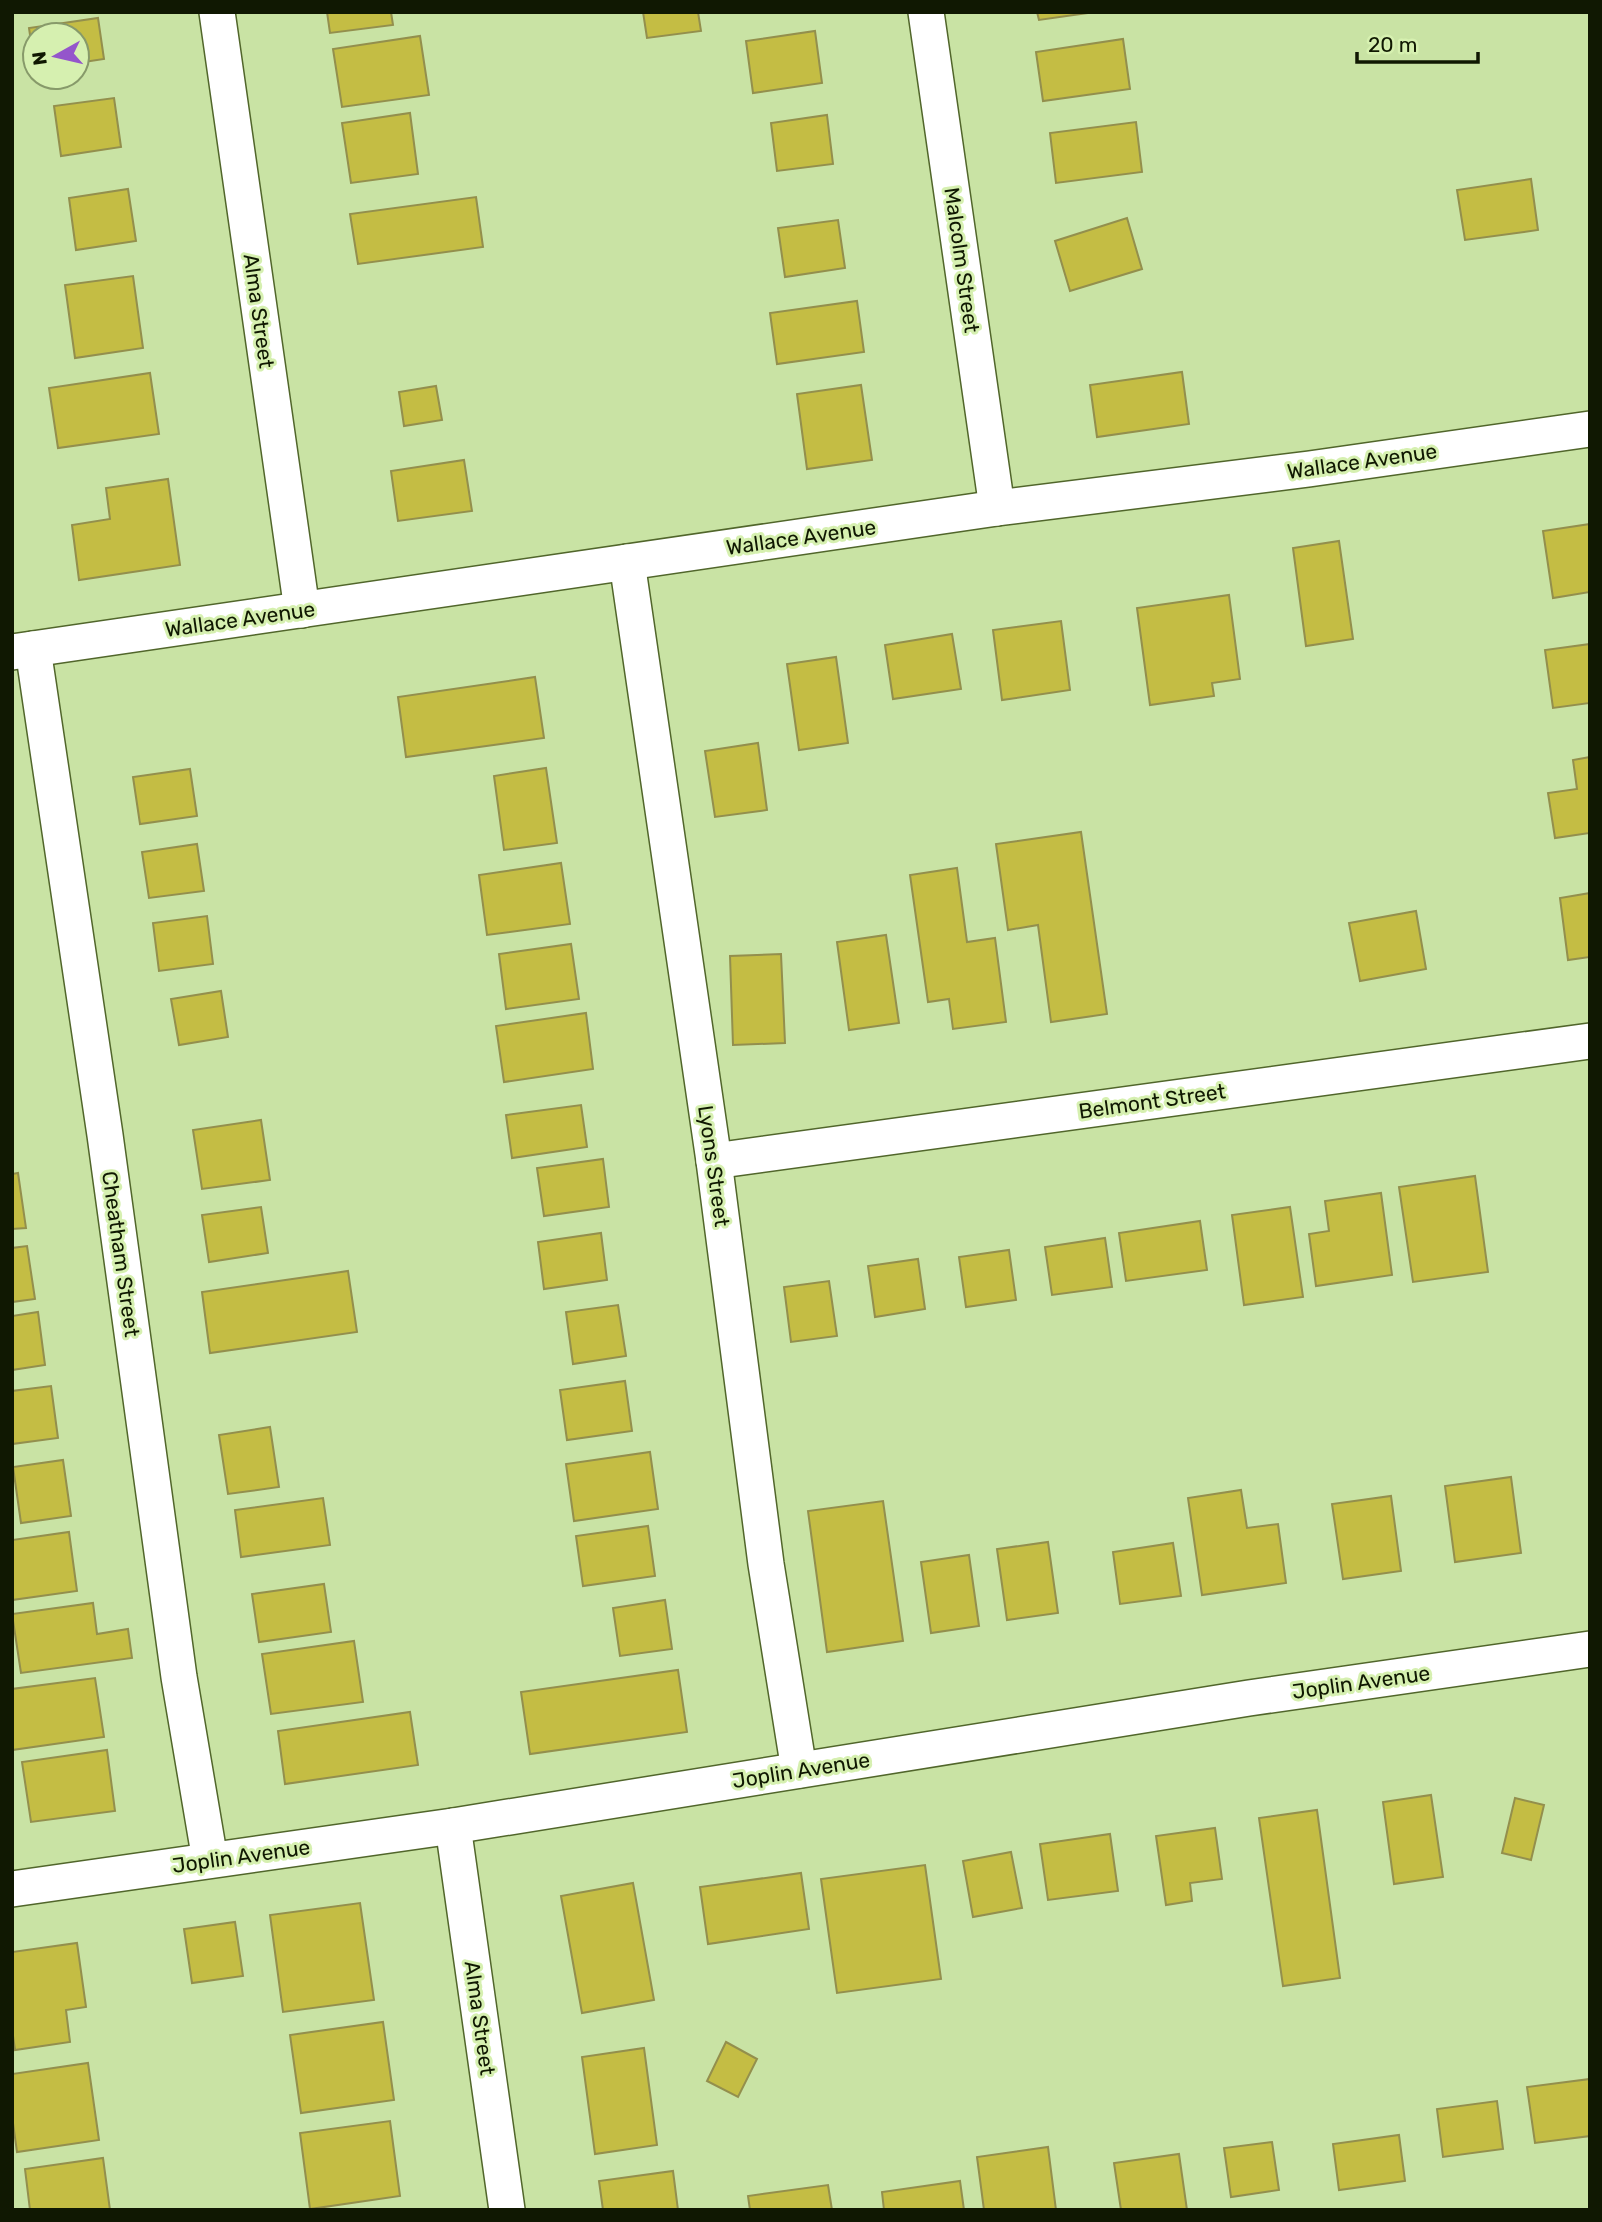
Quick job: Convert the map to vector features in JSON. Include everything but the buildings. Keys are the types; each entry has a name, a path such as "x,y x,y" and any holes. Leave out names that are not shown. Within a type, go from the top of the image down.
{"street":[{"name":"Alma Street","path":"216,12 302,610"},
{"name":"Malcolm Street","path":"926,12 997,508"},
{"name":"Wallace Avenue","path":"23,650 997,508 1309,469 1590,429"},
{"name":"Lyons Street","path":"627,562 714,1161 766,1564 799,1770"},
{"name":"Cheatham Street","path":"23,650 105,1135 179,1677 210,1860"},
{"name":"Belmont Street","path":"714,1161 1590,1041"},
{"name":"Joplin Avenue","path":"12,1889 453,1826 1262,1696 1590,1649"},
{"name":"Alma Street","path":"453,1826 507,2210"}]}
